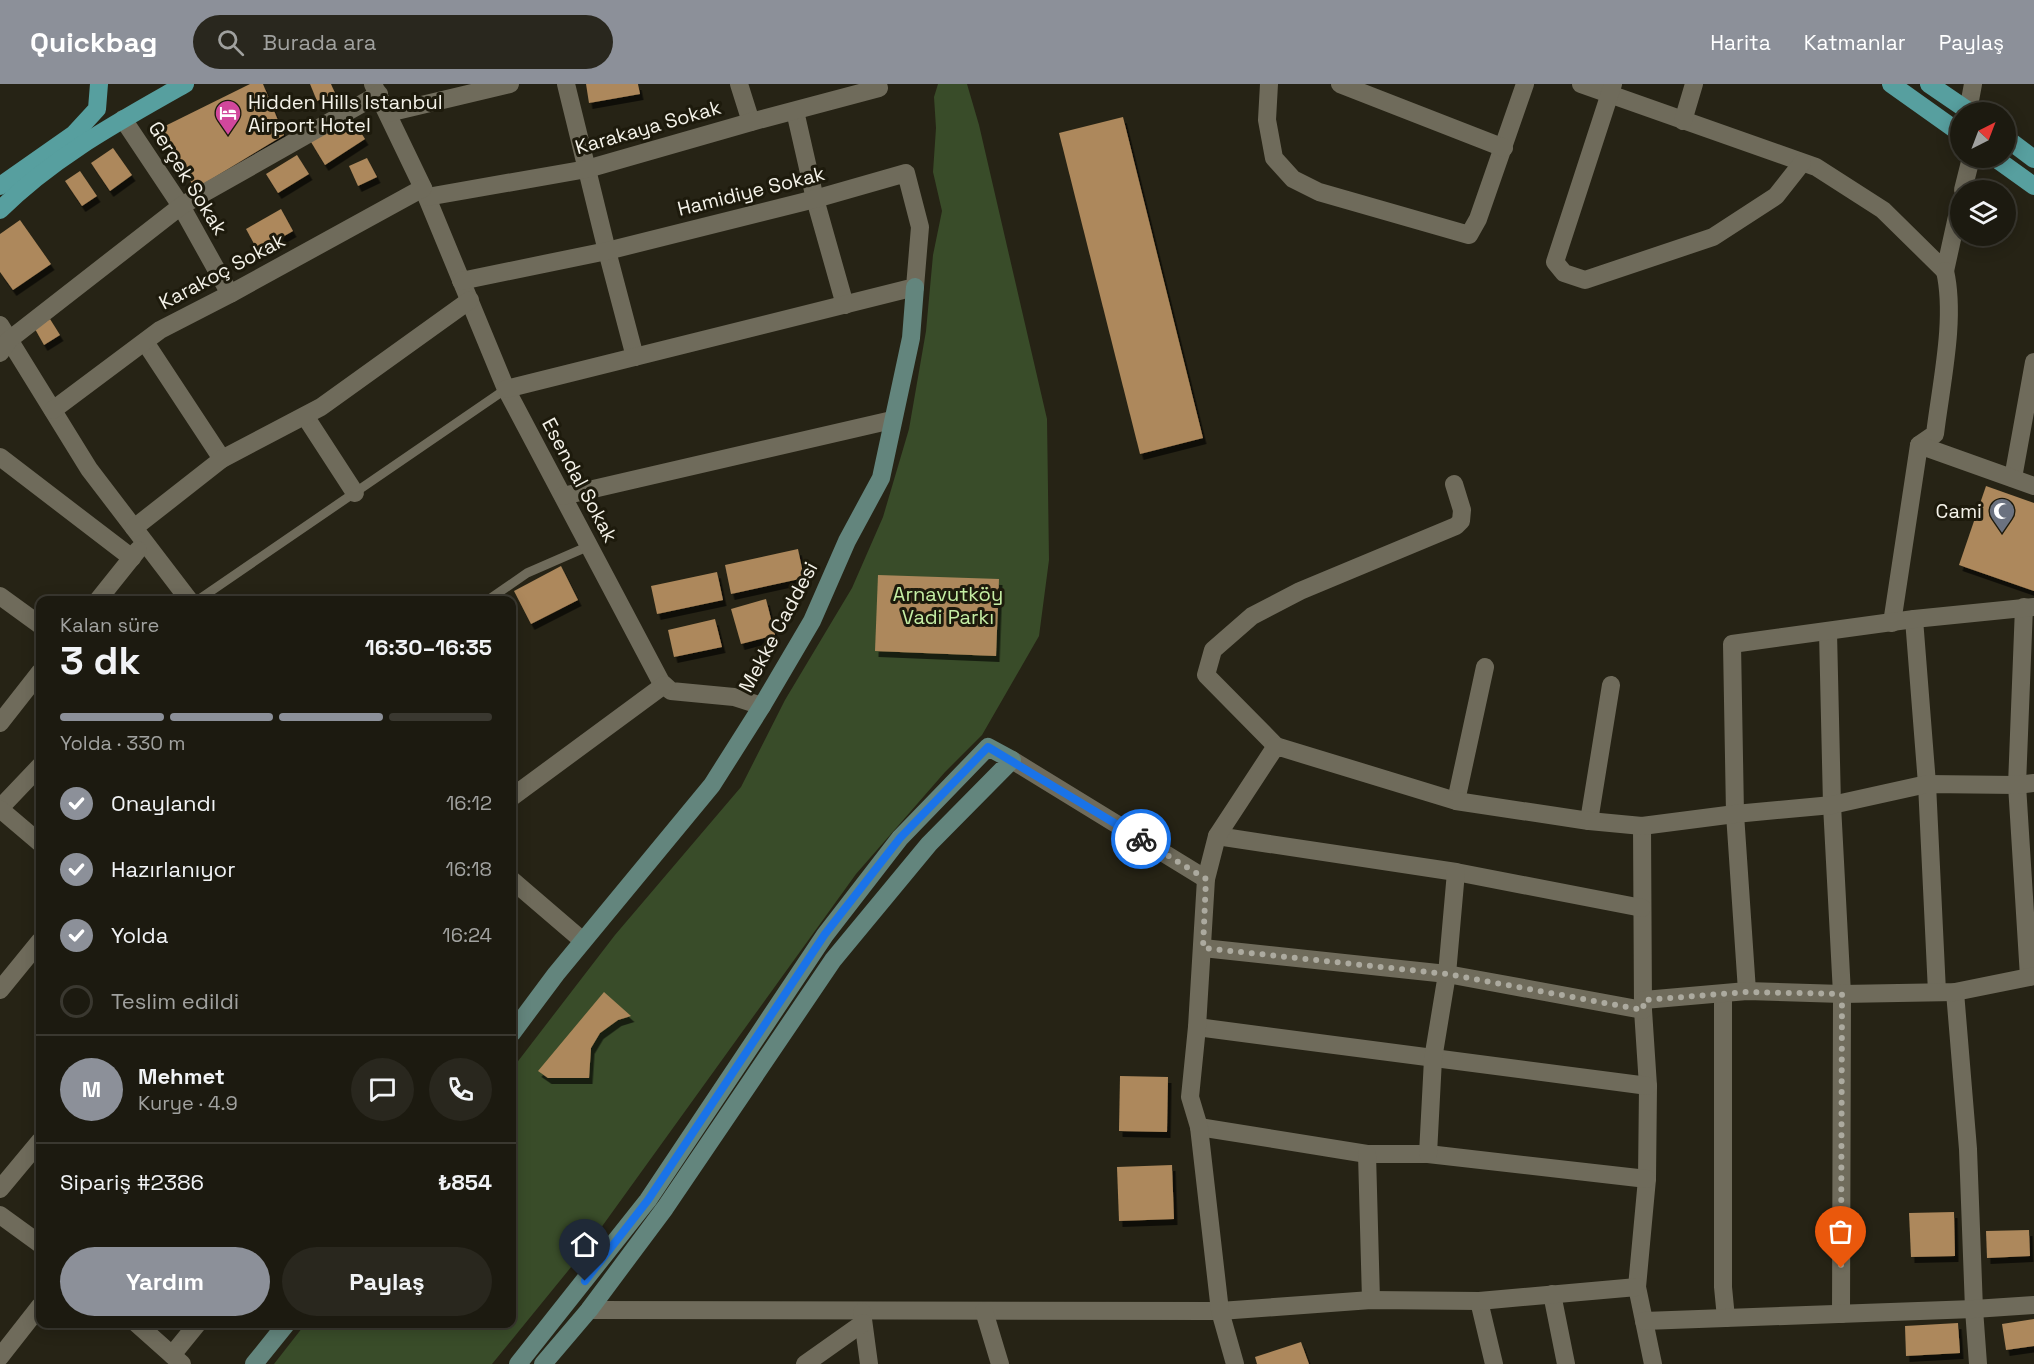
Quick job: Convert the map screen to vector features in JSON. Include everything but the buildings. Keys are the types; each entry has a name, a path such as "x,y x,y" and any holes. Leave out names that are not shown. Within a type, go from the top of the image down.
{"main road":[{"path":"0,186 74,134 97,109 99,84"},
{"path":"0,210 18,192 62,157 185,84"},
{"path":"1891,84 1950,126"},
{"path":"1929,84 1955,102"},
{"path":"2016,146 2034,159"},
{"path":"2009,168 2034,186"},
{"name":"Mekke Caddesi","path":"516,1029 583,941 712,785 812,621 847,542 880,478 911,338 915,287"},
{"path":"518,1364 648,1200 825,934 900,838 988,747 1012,760 929,844 833,960 665,1208 589,1310 543,1364"},
{"path":"573,1297 589,1310"},
{"path":"254,1364 283,1328"}],"street":[{"path":"388,113 510,84"},
{"path":"566,84 635,357"},
{"path":"739,84 751,122"},
{"path":"1269,84 1267,120 1274,158 1293,179 1319,192 1469,235 1478,219 1525,84"},
{"path":"1340,84 1504,147"},
{"path":"1581,84 1612,89 1683,121 1816,167 1883,210 1945,271"},
{"path":"1683,121 1694,84"},
{"path":"1970,102 1973,84"},
{"name":"Karakaya Sokak","path":"425,192 587,169 879,88"},
{"path":"186,596 89,469 53,410 3,340 181,206 376,89"},
{"name":"Esendal Sokak","path":"376,89 425,192 506,389 663,685"},
{"path":"1612,89 1555,262 1564,273 1586,280 1713,237 1776,195 1802,163"},
{"path":"795,111 815,199 845,305"},
{"name":"Gerçek Sokak","path":"123,119 181,206 230,294"},
{"name":"Hamidiye Sokak","path":"462,281 607,251 815,199 906,173"},
{"name":"Mekke Caddesi","path":"906,173 920,227 915,287"},
{"name":"Karakoç Sokak","path":"53,410 160,330 425,192"},
{"path":"1892,623 1919,445 1935,434 1948,329 1949,288 1945,271 1951,246"},
{"path":"506,389 915,287"},
{"path":"101,596 132,558 140,535 222,459 321,407 470,300"},
{"path":"145,342 222,459"},
{"path":"2013,478 2034,362"},
{"path":"305,416 355,493"},
{"path":"563,496 892,420"},
{"path":"1919,445 2034,486"},
{"path":"0,457 132,558"},
{"path":"1454,484 1462,510 1461,521 1456,526 1300,591 1252,616 1213,650 1206,675 1276,746 1456,801 1642,826 1832,805 1927,784 2025,784"},
{"path":"0,596 36,622"},
{"path":"1203,948 1447,974 1643,1005 1747,992 1842,994 1946,992 2032,976 2025,784 2029,607 1914,619 1732,644 1735,814 1747,992"},
{"path":"1914,619 1946,992 1968,1149 1978,1364"},
{"path":"1828,632 1832,805 1842,994 1840,1314"},
{"path":"1456,801 1485,667"},
{"path":"0,723 36,677"},
{"path":"516,794 663,685 671,692 734,696 762,706"},
{"path":"1589,820 1611,685"},
{"path":"1234,1364 1220,1311 1199,1127 1190,1097 1203,948 1206,879 1218,836 1276,746"},
{"path":"1012,760 1206,879"},
{"path":"36,770 0,808 36,840"},
{"path":"1642,826 1643,1005 1648,1086 1647,1179 1637,1287 1653,1364"},
{"path":"1218,836 1456,872 1642,908"},
{"path":"1428,1154 1432,1059 1447,974 1456,872"},
{"path":"516,883 583,941"},
{"path":"0,990 36,946"},
{"path":"1723,994 1723,1275 1726,1317"},
{"path":"1197,1027 1648,1086"},
{"path":"1199,1127 1367,1154 1428,1154 1647,1179"},
{"path":"0,1189 36,1146"},
{"path":"1367,1154 1371,1300"},
{"path":"0,1215 36,1241"},
{"path":"589,1310 862,1317 984,1311 1220,1311 1371,1300 1479,1301 1637,1287"},
{"path":"1552,1294 1566,1364"},
{"path":"1479,1301 1494,1364"},
{"path":"1644,1321 1974,1310 2034,1305"},
{"path":"0,1357 36,1311"},
{"path":"984,1311 1000,1364"},
{"path":"805,1364 862,1317"},
{"path":"862,1317 869,1364"},
{"path":"142,1328 177,1359 195,1328"}],"lane":[{"path":"204,596 506,389"},
{"path":"494,596 527,573 589,546"}],"green space":[{"name":"Arnavutköy Vadi Parkı","path":"938,84 967,84 979,125 1047,419 1049,560 1039,636 982,735 945,772 856,874 585,1250 492,1364 274,1364 302,1328 516,1328 516,1064 615,935 741,787 785,700 852,588 883,517 909,429 926,331 933,255 942,211 933,172 936,128 934,97"}],"way so far":[{"path":"1141,839 1206,879 1203,948 1447,974 1643,1010 1644,1000 1747,992 1842,994 1841,1268"}],"place":[{"name":"Hidden Hills Istanbul Airport Hotel","path":"228,136"},
{"name":"Cami","path":"2002,534"}],"route":[{"path":"585,1281 648,1200 825,934 900,838 988,747 1141,839"}]}
